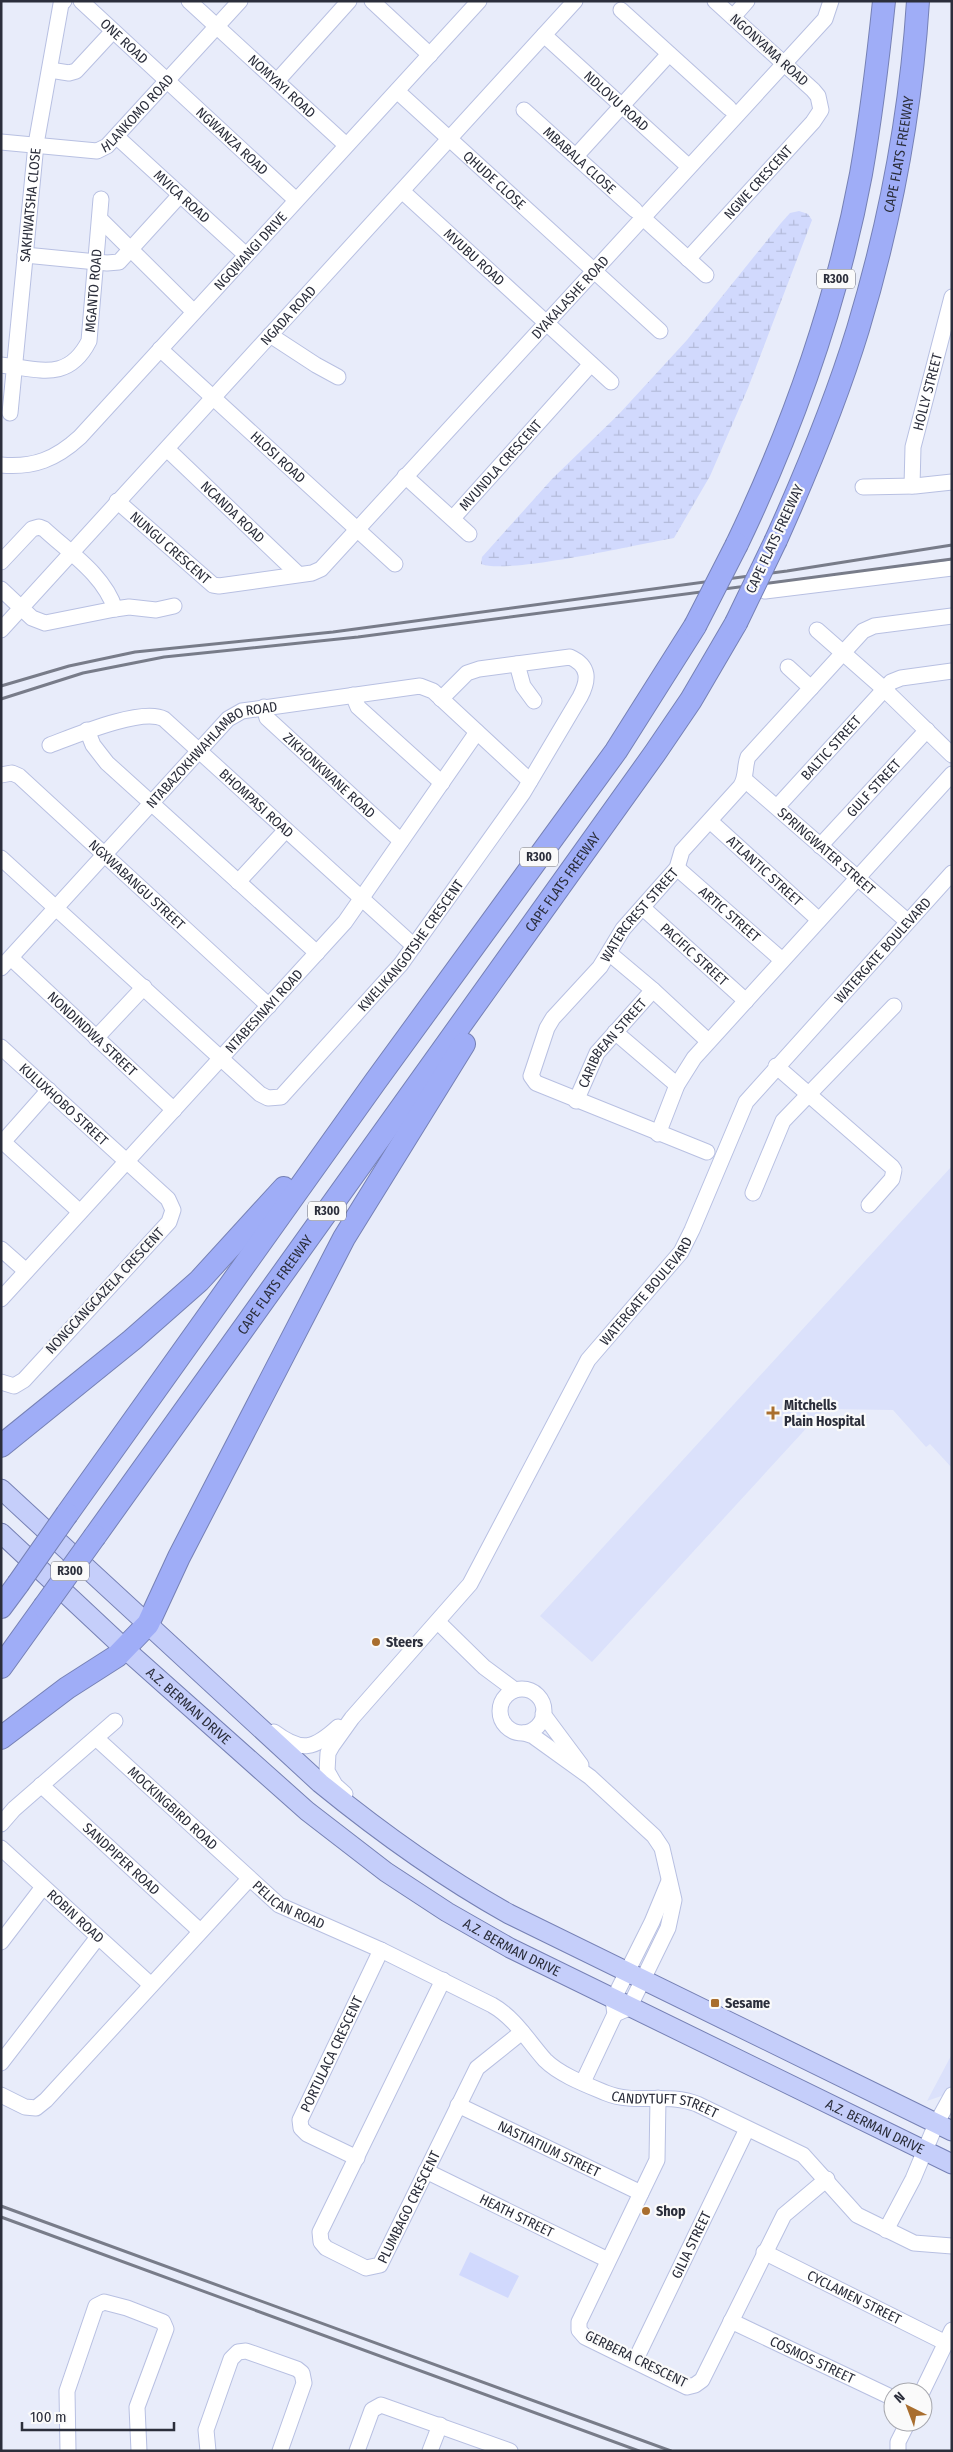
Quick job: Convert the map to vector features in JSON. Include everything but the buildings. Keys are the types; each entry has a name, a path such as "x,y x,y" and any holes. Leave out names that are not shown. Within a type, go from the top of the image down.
{"highway":[{"name":"R300","path":"1,1607 376,1082 616,751 695,626 766,484 794,414 824,322 861,176 873,101 884,1"},
{"name":"CAPE FLATS FREEWAY","path":"1,1667 686,707 736,623 776,540 825,423 858,328 895,178 915,62 918,1"},
{"path":"1,1738 45,1703 125,1649 148,1624 180,1557 344,1238 381,1176 534,937 559,887"},
{"path":"1,1451 132,1340 222,1258 285,1186 350,1104 376,1082"},
{"path":"1,1446 132,1340"}],"main road":[{"name":"A.Z. BERMAN DRIVE","path":"1,1489 320,1783 376,1828 466,1890 509,1914 944,2127"},
{"path":"1,1522 50,1568 81,1608"},
{"path":"1,1533 81,1608"},
{"name":"A.Z. BERMAN DRIVE","path":"81,1608 307,1810 386,1872 446,1912 619,2008 952,2164"}],"street":[{"name":"SAKHWATSHA CLOSE","path":"10,413 7,366 25,255 36,144 61,4 64,1"},
{"name":"ONE ROAD","path":"81,1 168,81"},
{"name":"NOMYAYI ROAD","path":"190,1 346,145"},
{"name":"HLANKOMO ROAD","path":"1,142 97,150 107,146 240,1"},
{"path":"277,81 349,1"},
{"path":"372,1 430,55"},
{"name":"NGQWANGI DRIVE","path":"1,464 38,464 66,450 479,1"},
{"name":"NGADA ROAD","path":"1,630 215,398 270,335 575,1"},
{"name":"NGONYAMA ROAD","path":"715,1 814,90 820,102"},
{"path":"733,18 747,1"},
{"name":"DYAKALASHE ROAD","path":"357,529 593,270 638,214 688,166 825,19 830,1"},
{"path":"621,10 729,108"},
{"path":"50,70 69,73 76,71 113,30"},
{"name":"NDLOVU ROAD","path":"544,35 688,166"},
{"path":"576,156 669,54"},
{"name":"NGWANZA ROAD","path":"168,81 296,200"},
{"name":"QHUDE CLOSE","path":"397,90 660,331"},
{"name":"NGWE CRESCENT","path":"688,259 813,122 821,110 820,102"},
{"name":"MBABALA CLOSE","path":"524,110 638,214"},
{"name":"MVICA ROAD","path":"117,137 246,255"},
{"name":"MVUBU ROAD","path":"402,191 545,322"},
{"path":"25,255 97,262 119,262 180,195"},
{"name":"MGANTO ROAD","path":"7,366 58,370 72,364 82,354 89,341 101,199"},
{"path":"638,214 706,275"},
{"path":"100,219 194,312"},
{"name":"HOLLY STREET","path":"912,486 913,446 952,297"},
{"path":"545,322 611,382"},
{"path":"270,335 338,377"},
{"name":"HLOSI ROAD","path":"160,349 395,564"},
{"name":"MVUNDLA CRESCENT","path":"405,476 453,518 591,364"},
{"name":"NCANDA ROAD","path":"167,449 298,574"},
{"path":"863,487 912,486 952,482"},
{"name":"NUNGU CRESCENT","path":"118,501 213,585 219,586 312,573 321,569 357,529"},
{"path":"453,518 469,534"},
{"path":"1,562 32,529 39,527 44,529 106,588 115,609"},
{"path":"765,591 952,568"},
{"path":"1,589 36,621 45,623 129,607 156,610 174,606"},
{"path":"745,780 745,765 748,757 842,653 868,628 952,616"},
{"path":"817,630 883,688 952,755"},
{"name":"KWELIKANGOTSHE CRESCENT","path":"221,1059 260,1094 268,1098 281,1097 390,978 414,946 530,781 586,687 588,675 580,662 570,657 517,664"},
{"path":"440,699 466,673 479,669 517,664 523,686 534,702"},
{"path":"788,668 811,688"},
{"path":"883,688 901,678 952,671"},
{"name":"NTABAZOKHWAHLAMBO ROAD","path":"6,963 236,713 264,707 416,686 429,689 477,732"},
{"name":"BALTIC STREET","path":"777,807 883,688"},
{"path":"353,695 358,707 442,783"},
{"name":"ZIKHONKWANE ROAD","path":"264,707 267,718 401,841"},
{"name":"BHOMPASI ROAD","path":"50,745 87,730 142,716 158,716 164,719 285,831 414,946"},
{"path":"87,730 98,753 317,953"},
{"name":"GULF STREET","path":"820,846 926,730"},
{"path":"477,732 530,781"},
{"name":"NTABESINAYI ROAD","path":"26,1271 317,953 362,900 477,732"},
{"name":"NGXWABANGU STREET","path":"1,775 12,773 19,776 269,1006"},
{"path":"658,1134 677,1085 708,1041 952,774"},
{"name":"SPRINGWATER STREET","path":"745,780 907,921"},
{"name":"WATERCREST STREET","path":"707,1152 536,1084 531,1076 532,1067 547,1028 553,1018 609,954 615,940 677,868 682,851 745,780"},
{"name":"ATLANTIC STREET","path":"710,821 819,920"},
{"path":"238,882 285,831"},
{"path":"2,860 144,987 221,1059"},
{"name":"ARTIC STREET","path":"677,868 782,960"},
{"name":"WATERGATE BOULEVARD","path":"376,1828 335,1785 327,1771 328,1754 352,1718 470,1584 588,1360 681,1252 692,1230 742,1108 754,1090 952,872"},
{"name":"PACIFIC STREET","path":"643,908 746,1001"},
{"path":"609,954 653,990 708,1041"},
{"name":"NONDINDWA STREET","path":"6,963 96,1038 174,1110"},
{"path":"96,1038 144,987"},
{"name":"CARIBBEAN STREET","path":"576,1101 597,1052 653,990"},
{"path":"754,1193 778,1129 894,1006"},
{"path":"615,1032 677,1085"},
{"name":"KULUXHOBO STREET","path":"1,1047 127,1161"},
{"path":"776,1066 892,1167 894,1170 892,1179 869,1205"},
{"path":"49,1090 2,1141 80,1212"},
{"name":"NONGCANGCAZELA CRESCENT","path":"1,1382 8,1386 14,1386 24,1380 172,1216 172,1204 168,1199 127,1161"},
{"path":"1,1249 26,1271 1,1299"},
{"path":"438,1622 484,1667 515,1690"},
{"path":"484,1667 495,1687 500,1713 505,1726 517,1732 524,1732 533,1736 590,1778 654,1836 662,1848 669,1882 635,1976 583,2082"},
{"path":"500,1706 508,1694 515,1690 528,1690 535,1693 543,1706 543,1714 537,1726 524,1732"},
{"name":"WATERGATE BOULEVARD","path":"224,1693 285,1740 297,1746 307,1747 320,1743 352,1718"},
{"path":"543,1714 590,1778"},
{"path":"1,1824 14,1809 114,1722"},
{"name":"MOCKINGBIRD ROAD","path":"96,1738 249,1879"},
{"name":"SANDPIPER ROAD","path":"41,1785 200,1931"},
{"name":"ROBIN ROAD","path":"1,1848 150,1985"},
{"name":"PELICAN ROAD","path":"150,1985 249,1879 279,1905 381,1950"},
{"path":"1,1942 43,1887"},
{"path":"1,2063 98,1937"},
{"name":"CANDYTUFT STREET","path":"381,1950 501,2010 551,2065 583,2082 620,2097 689,2101 803,2155 827,2179 857,2215 921,2245 952,2246"},
{"name":"PORTULACA CRESCENT","path":"356,2158 307,2134 301,2128 300,2120 381,1950"},
{"name":"PLUMBAGO CRESCENT","path":"442,1980 319,2237 326,2248 366,2268 380,2265 476,2068 522,2032"},
{"path":"1,2095 25,2107 36,2108 46,2100 150,1985"},
{"path":"886,2230 925,2151 944,2127 952,2095"},
{"name":"GERBERA CRESCENT","path":"658,2098 659,2121 656,2160 579,2322 579,2330 585,2337 687,2387 696,2385 702,2380 784,2215 827,2179"},
{"name":"NASTIATIUM STREET","path":"458,2105 641,2193"},
{"name":"GILIA STREET","path":"635,2360 747,2129"},
{"name":"HEATH STREET","path":"426,2171 608,2260"},
{"name":"CYCLAMEN STREET","path":"764,2252 949,2336"},
{"path":"68,2451 66,2391 96,2306 104,2302 127,2308 163,2322 166,2329 137,2408 139,2451"},
{"name":"COSMOS STREET","path":"731,2321 883,2393"},
{"path":"927,2382 949,2336"},
{"path":"208,2451 206,2430 231,2359 238,2352 246,2351 297,2369 304,2376 304,2382 280,2451"},
{"path":"357,2451 372,2410 384,2405 440,2425 473,2444 510,2451"},
{"path":"430,2451 440,2425"},
{"path":"898,2451 898,2442 903,2432"}],"shaded area":[{"name":"Mitchells Plain Hospital","path":"952,1166 952,1468 930,1444 926,1447 893,1410 824,1409 592,1662 540,1616"},
{"path":"952,2054 952,2096 947,2094 927,2101"}],"green space":[{"path":"799,211 808,214 812,220 748,388 710,476 674,538 544,562 495,566 481,564 482,557 552,479 619,414 687,340 790,213"},
{"path":"470,2252 519,2276 508,2298 459,2275"}],"railway":[{"path":"1,686 69,666 135,652 333,632 787,571 952,545"},
{"path":"1,699 83,673 164,657 358,637 952,559"},
{"path":"1,2206 671,2451"},
{"path":"1,2217 639,2451"}],"place":[{"name":"Mitchells Plain Hospital","path":"773,1413"},
{"name":"Steers","path":"376,1642"},
{"name":"Sesame","path":"715,2003"},
{"name":"Shop","path":"646,2211"}]}
